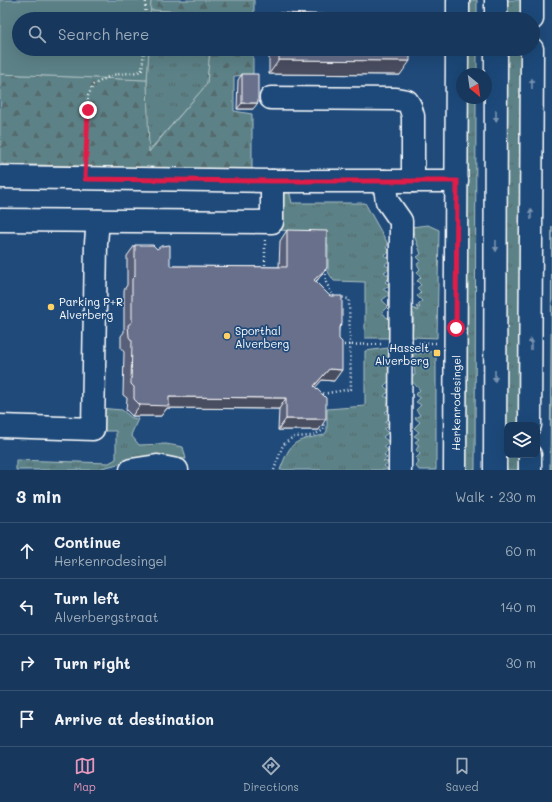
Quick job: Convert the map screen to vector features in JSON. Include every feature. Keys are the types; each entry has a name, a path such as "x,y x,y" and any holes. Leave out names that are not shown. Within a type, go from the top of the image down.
{"main road":[{"path":"458,0 458,12"},
{"path":"496,0 496,12"},
{"path":"532,0 532,12"},
{"name":"Herkenrodesingel","path":"455,470 458,56"},
{"path":"495,470 496,56"},
{"path":"530,422 532,56"},
{"path":"271,98 396,99 406,101 410,106 413,116 413,181"},
{"path":"0,177 272,181 457,181"},
{"path":"0,220 272,222 272,181"},
{"path":"384,181 387,201 401,222 400,470"},
{"path":"0,426 93,429 96,243 98,221"},
{"path":"530,458 530,470"},
{"path":"131,470 157,466 177,470"}],"path":[{"path":"145,12 146,0"},
{"path":"85,179 88,96 93,85 112,75 138,72 142,70 143,56"},
{"path":"265,236 265,271"},
{"path":"322,402 322,394 351,389 349,299 333,296 326,282 325,261"},
{"path":"274,470 283,445 293,437 311,436 324,430 323,416"}],"green space":[{"path":"0,0 151,0 150,12 12,12 12,56 149,56 147,80 0,74"},
{"path":"151,0 254,0 254,12 150,10"},
{"path":"466,0 477,0 477,12 466,12"},
{"path":"507,0 522,0 522,12 507,12"},
{"path":"150,10 192,12 150,12"},
{"path":"149,56 209,56 207,84 148,152 147,80"},
{"path":"209,56 253,56 253,75 234,76 234,111 252,114 252,171 0,164 0,74 147,80 149,152 207,84"},
{"path":"466,56 477,56 477,68 466,68"},
{"path":"507,56 522,56 519,422 505,422"},
{"path":"466,104 476,104 475,470 464,470"},
{"path":"280,189 289,190 292,203 365,203 388,244 386,248 391,251 384,255 390,259 385,265 391,268 384,272 390,277 385,282 390,285 383,289 390,294 382,300 388,306 382,312 387,318 392,315 395,338 365,338 365,282 334,281 328,272 328,246 321,233 279,230"},
{"path":"428,225 439,230 437,338 412,337 414,314 408,313 408,305 418,311 416,306 420,308 418,304 422,301 417,296 421,292 417,288 421,285 417,281 421,277 417,272 420,269 417,264 421,261 417,257 421,254 411,227"},
{"path":"552,226 552,470 550,470"},
{"path":"396,347 396,374 384,386 389,391 384,396 391,399 386,405 391,408 385,412 391,417 385,422 391,425 384,429 388,433 383,437 389,442 384,447 388,450 384,455 387,458 383,461 389,462 384,466 389,470 280,470 291,447 300,441 324,435 327,431 327,409 365,406 365,351"},
{"path":"436,351 436,470 419,470 416,466 419,462 416,458 420,454 416,450 419,445 415,442 419,439 414,436 419,432 414,428 420,422 415,418 420,415 416,410 421,405 416,402 420,398 415,395 420,390 407,376 415,375 413,354"},
{"path":"99,408 122,410 132,418 138,419 131,435 139,445 166,444 183,447 186,459 147,457 99,470 16,470 16,460 109,463 116,459 116,431 99,431"},
{"path":"505,458 518,458 518,470 505,470"}],"building":[{"path":"279,56 410,56 410,61 279,60"},
{"path":"242,74 258,74 258,103 242,103"},
{"name":"Sporthal Alverberg","path":"287,230 327,231 327,268 314,280 330,296 342,296 342,324 339,327 339,339 342,342 342,370 329,369 314,386 326,398 326,419 286,419 286,398 169,397 169,406 140,405 134,399 134,387 131,384 132,341 129,337 128,325 132,322 132,279 135,276 135,245 153,245 157,249 161,246 170,245 170,266 287,267"}],"place":[{"name":"Parking P+R Alverberg","path":"51,307"},
{"name":"Sporthal Alverberg","path":"227,336"},
{"name":"Hasselt Alverberg","path":"437,353"}],"route":[{"path":"88,110 85,179 457,181 456,328"}]}
